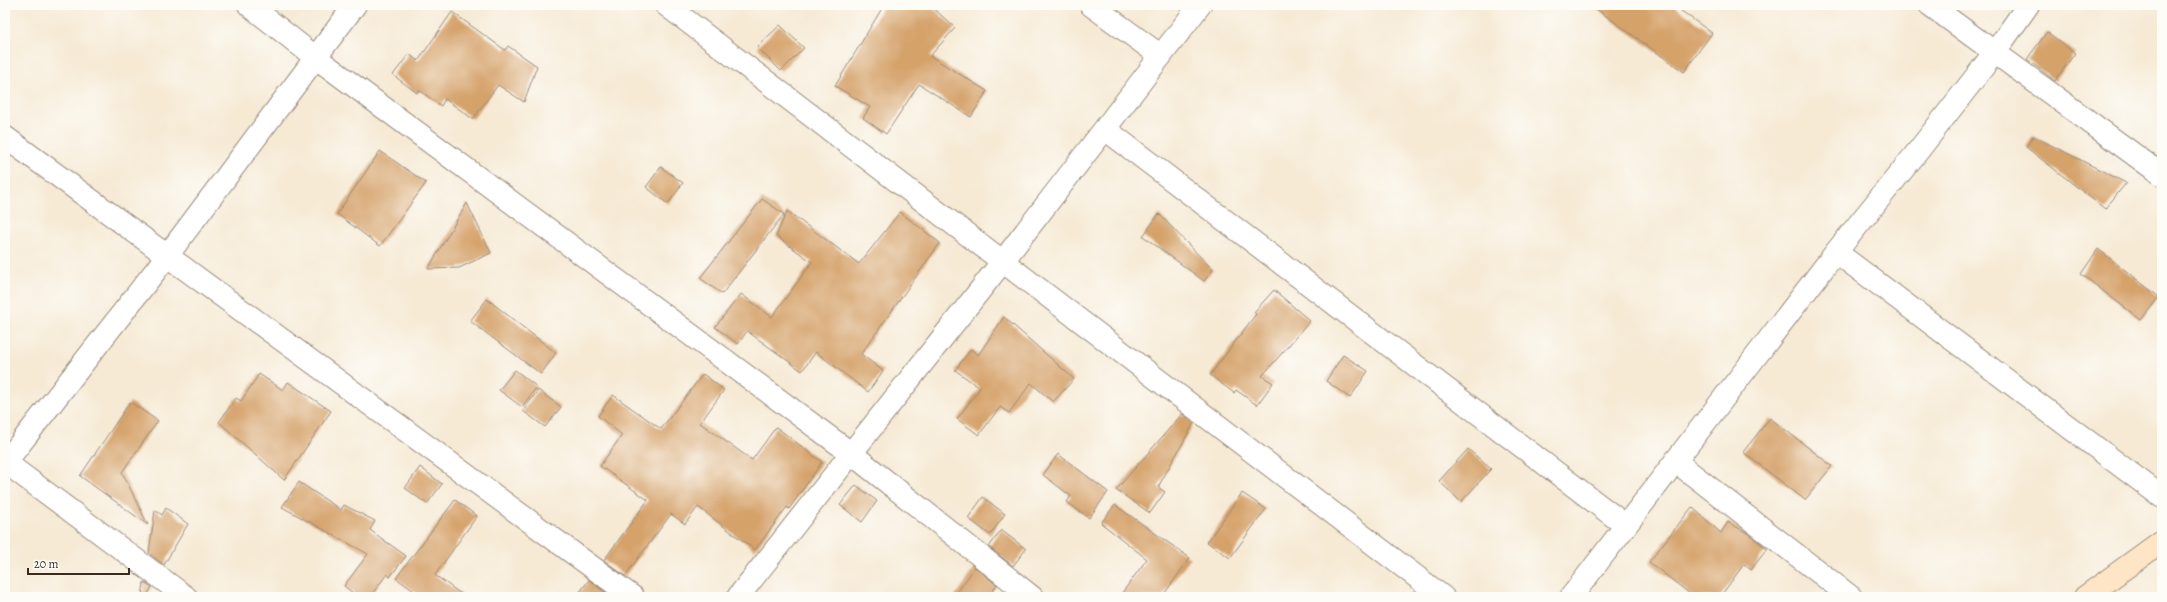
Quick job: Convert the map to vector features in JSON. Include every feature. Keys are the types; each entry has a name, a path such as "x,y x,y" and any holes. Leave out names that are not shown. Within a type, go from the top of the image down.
{"main road":[{"path":"2085,597 2162,541"}],"street":[{"path":"249,5 315,57 852,454 1032,597"},
{"path":"186,597 5,462 167,256 355,5"},
{"path":"666,5 1004,261 1443,597"},
{"path":"1091,5 1161,56"},
{"path":"738,597 1004,261 1200,5"},
{"path":"1930,5 2162,175"},
{"path":"1571,597 1836,252 1918,151 1995,52 2028,5"},
{"path":"1105,129 1625,525"},
{"path":"5,137 634,597"},
{"path":"1836,252 2162,497"},
{"path":"1675,461 1851,597"}],"building":[{"path":"884,5 930,5 955,28 930,56 987,91 971,117 919,84 886,134 863,118 870,107 835,86"},
{"path":"1591,5 1673,5 1712,33 1684,72"},
{"path":"452,12 505,50 508,46 537,66 524,102 498,85 473,119 445,99 441,106 419,90 417,93 393,75 409,54 418,61"},
{"path":"780,25 804,48 781,71 757,47"},
{"path":"2047,32 2075,53 2055,81 2027,59"},
{"path":"2033,136 2126,183 2105,209 2026,147"},
{"path":"380,151 426,183 380,246 337,214"},
{"path":"661,167 683,183 668,204 646,187"},
{"path":"762,199 784,214 722,294 700,278"},
{"path":"467,203 491,253 459,268 428,269"},
{"path":"787,211 859,264 900,212 940,243 861,354 883,371 868,392 816,352 802,371 747,331 738,344 715,327 741,294 772,317 812,262 776,236"},
{"path":"1159,214 1213,270 1204,281 1143,236"},
{"path":"2098,249 2159,297 2141,320 2081,274"},
{"path":"1274,290 1310,321 1262,376 1273,383 1257,405 1236,390 1234,393 1210,375 1256,314 1254,312"},
{"path":"487,299 556,353 541,374 470,321"},
{"path":"1004,317 1074,379 1053,402 1031,383 1009,413 1000,407 979,435 957,419 980,388 955,370 971,349 978,355"},
{"path":"1343,355 1368,371 1350,398 1326,381"},
{"path":"515,370 537,387 522,407 499,390"},
{"path":"259,374 283,390 288,382 331,411 284,480 219,422 236,398 241,401"},
{"path":"703,374 724,390 700,423 752,460 776,427 822,462 789,509 787,507 755,550 698,507 685,524 671,514 625,576 604,560 648,500 600,466 622,435 598,416 613,395 661,429"},
{"path":"538,390 561,407 545,427 523,411"},
{"path":"130,402 158,421 122,472 148,525 80,476"},
{"path":"1182,414 1194,423 1158,487 1165,492 1150,513 1116,490"},
{"path":"1770,418 1832,466 1805,500 1743,452"},
{"path":"1468,449 1491,469 1461,502 1439,481"},
{"path":"1058,454 1108,492 1089,518 1067,502 1071,496 1043,475"},
{"path":"420,467 442,484 427,504 405,488"},
{"path":"299,482 341,510 344,505 375,521 370,530 406,556 390,577 387,574 370,597 358,597 344,586 368,554 282,507"},
{"path":"856,485 877,501 862,522 840,505"},
{"path":"1242,493 1266,509 1230,558 1207,542"},
{"path":"983,497 1005,514 990,535 968,518"},
{"path":"455,500 477,516 435,575 465,597 422,597 396,578"},
{"path":"1115,505 1190,558 1162,597 1119,597 1147,559 1101,523"},
{"path":"1692,507 1721,533 1728,522 1747,533 1767,549 1751,570 1744,564 1720,597 1694,597 1649,562"},
{"path":"166,508 188,524 164,565 149,553 155,510 162,515"},
{"path":"1001,530 1026,549 1013,566 989,547"},
{"path":"975,567 997,585 988,597 954,597"},
{"path":"589,580 610,596 576,597"},
{"path":"144,582 152,587 146,597 142,597"}]}
